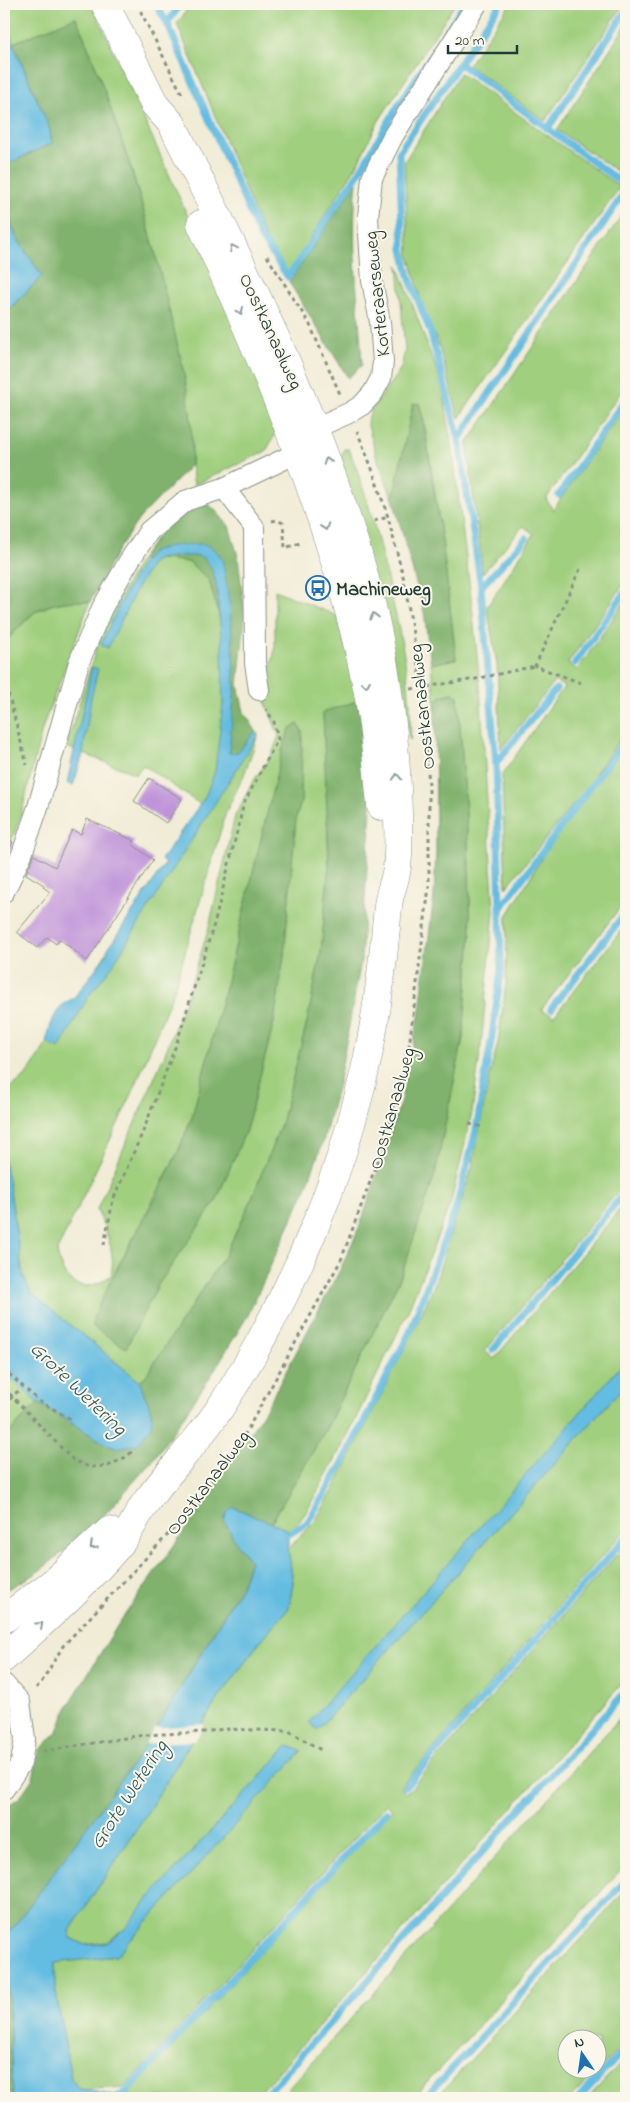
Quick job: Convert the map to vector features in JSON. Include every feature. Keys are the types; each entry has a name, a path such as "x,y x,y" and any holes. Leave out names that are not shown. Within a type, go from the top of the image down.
{"main road":[{"name":"Oostkanaalweg","path":"105,4 154,105 159,130 228,282 299,452 342,581 366,680 373,727 382,818 383,872 389,895"},
{"name":"Oostkanaalweg","path":"4,1658 75,1593 123,1542 144,1504 218,1411 252,1357 293,1276 314,1225 351,1123 365,1072 380,989 389,895 396,872 398,836 394,734 388,692 369,597 350,528 315,428 278,342 172,124 154,105"},
{"name":"Oostkanaalweg","path":"4,1619 51,1584 111,1529 144,1504"}],"street":[{"name":"Korteraarseweg","path":"315,428 362,405 373,393 381,378 384,362 380,322 372,281 368,217 372,178 393,136 477,4"},
{"path":"4,892 22,854 38,807 79,662 102,608 129,561 150,531 185,501 224,488 299,452 315,428"},
{"path":"224,488 254,527 255,663 260,690"},
{"path":"4,1684 20,1702 25,1739 21,1763 4,1789"}],"path":[{"name":"Oostkanaalweg","path":"20,1702 41,1683 63,1646 175,1527 239,1445 341,1260 380,1155 409,1047 429,879 429,786 422,687 404,580 388,517 371,466 349,413"},
{"path":"536,666 580,569"},
{"path":"388,692 476,679 536,666 584,684"},
{"path":"4,678 28,770"},
{"path":"104,1245 113,1200 144,1129 176,1045 209,940 244,803 278,739 274,722 265,708 260,690"},
{"path":"469,1124 483,1127"},
{"path":"9,1374 39,1401 71,1419"},
{"path":"4,1388 56,1445 73,1460 89,1467 108,1466 128,1456 133,1450"},
{"path":"4,1405 21,1388"},
{"path":"23,1755 150,1734 204,1732 224,1729 289,1731 321,1750"}],"green space":[{"path":"4,4 92,4 270,398 276,433 266,451 194,485 191,465 192,447 154,247 133,174 95,65 76,18 13,43 4,18"},
{"path":"191,4 455,4 378,122 356,167 288,273 266,240 177,24"},
{"path":"510,4 624,4 545,121 468,65"},
{"path":"76,17 104,89 128,161 160,272 186,386 191,425 191,465 139,519 117,551 90,602 61,602 47,606 35,612 6,641 4,634 4,310 9,310 42,276 16,237 4,206 4,166 52,143 49,127 13,43"},
{"path":"626,25 626,174 624,176 557,130"},
{"path":"460,73 620,187 459,418 440,349 423,307 409,255 404,162"},
{"path":"357,182 354,228 362,365 348,378 289,282"},
{"path":"626,209 626,385 546,499 553,510 626,405 626,581 568,663 577,670 626,600 626,731 595,774 626,735 626,900 541,1010 554,1016 626,924 626,1182 485,1351 494,1359 626,1202 626,1360 310,1723 317,1730 626,1384 626,1529 400,1787 406,1794 626,1544 626,1679 255,2098 125,2098 392,1810 386,1804 125,2087 79,2090 71,2079 55,1987 55,1962 116,1956 301,1751 288,1746 146,1902 126,1928 107,1942 85,1945 71,1938 69,1932 150,1808 214,1705 258,1644 289,1608 293,1582 288,1549 315,1521 334,1489 419,1320 435,1283 472,1168 490,1074 498,1043 506,984 507,916 576,801 506,888 502,775 564,687 555,681 501,749 497,665 487,607 534,534 523,526 483,573 467,444"},
{"path":"398,265 442,385 451,438 480,686 494,912 481,1046 472,1113 451,1202 408,1311 344,1443 305,1514 295,1527 288,1530 271,1523 326,1429 401,1276 435,1174 463,1038 471,934 468,842 458,697 452,693 444,695 435,701 431,664 456,659 442,540 423,414 413,404 393,499 376,455 367,422 371,411 401,368 405,350"},
{"path":"419,403 442,540 456,659 431,664 424,612 393,499 413,404"},
{"path":"344,449 349,449 366,497 396,618 410,699 410,740 393,658 340,462"},
{"path":"207,503 229,526 238,556 245,617 238,685 244,712 256,731 226,767 223,718 223,630 209,580 189,562 163,559 140,560 160,533 195,505"},
{"path":"163,559 189,562 209,580 223,630 223,718 226,767 256,731 258,735 244,775 226,812 174,990 132,1094 57,1251 63,1271 72,1282 78,1285 93,1285 111,1276 111,1250 97,1209 164,1056 188,993 208,931 235,816 252,783 271,756 279,736 264,694 275,650 275,590 337,616 360,700 323,713 329,864 321,952 307,1022 281,1124 250,1203 225,1255 145,1377 139,1381 31,1293 23,1276 4,1160 4,1092 25,1077 192,823 201,805 143,765 136,774 66,747 99,639 112,610 140,560","holes":["302,731 301,802 296,818 284,955 274,1022 246,1130 216,1201 158,1285 126,1348 93,1318 178,1152 192,1117 228,977 283,747"]},
{"path":"75,600 90,602 43,726 20,819 4,859 4,744 7,726 4,716 4,634 6,640 35,612 51,605"},
{"path":"453,693 458,696 468,842 471,934 463,1038 435,1174 401,1276 326,1429 271,1523 234,1507 224,1520 237,1544 250,1561 241,1587 146,1746 10,1932 4,1937 4,1808 20,1797 33,1778 39,1751 58,1731 67,1708 119,1623 197,1513 266,1409 340,1270 361,1223 400,1104 419,1017 434,895 436,852 435,701 444,695"},
{"path":"360,700 372,792 361,961 339,1080 323,1142 305,1191 248,1315 209,1379 154,1459 91,1530 34,1575 4,1590 4,1438 38,1403 104,1443 118,1448 152,1413 139,1381 145,1377 225,1255 250,1203 281,1124 307,1022 321,952 329,864 323,712"},
{"path":"298,724 302,731 301,802 296,818 284,955 274,1022 246,1130 216,1201 158,1285 126,1348 93,1327 93,1318 113,1276 157,1195 178,1152 192,1117 228,977 283,747 290,728"},
{"path":"4,1372 38,1403 4,1438"},
{"path":"626,1711 626,1864 413,2098 280,2098"},
{"path":"4,1723 8,1741 4,1759"},
{"path":"626,1890 626,2042 608,2060 608,2030 558,2030 558,2080 589,2080 571,2098 436,2098"},
{"path":"4,1964 7,1968 13,2098 4,2098"},
{"path":"626,2057 626,2098 588,2098 605,2080 608,2080 608,2076"}],"water":[{"path":"4,18 16,51 49,127 52,143 4,166"},
{"path":"4,206 16,237 42,276 8,310 4,310"},
{"path":"203,544 211,547 219,554 223,562 230,607 235,687 229,753 238,752 255,732 258,735 112,966 88,997 59,1049 46,1042 54,1017 62,1006 73,999 107,954 107,950 165,864 161,860 205,797 215,771 223,704 222,644 216,583 211,567 205,559 199,556 182,556 158,559 152,563 136,590 108,648 101,645 124,595 146,558 158,549 177,545"},
{"path":"92,667 98,669 91,698 83,754 73,786 67,783"},
{"name":"Grote Wetering","path":"4,1160 23,1276 31,1293 139,1381 152,1413 151,1427 138,1444 118,1448 104,1443 38,1403 4,1372"},
{"path":"626,1360 626,1384 317,1730 309,1722"},
{"name":"Grote Wetering","path":"233,1507 288,1530 288,1549 293,1582 289,1608 258,1644 214,1705 150,1808 69,1932 71,1938 85,1945 107,1943 126,1928 146,1902 288,1746 302,1751 116,1956 55,1963 55,1987 71,2079 79,2089 118,2096 115,2098 13,2098 7,1968 4,1965 4,1937 10,1932 146,1746 241,1587 250,1561 237,1544 224,1520 227,1513"}],"pier":[{"path":"205,1724 195,1741 145,1744 155,1728"}],"building":[{"path":"149,778 182,799 166,823 134,801"},
{"path":"87,819 135,841 132,844 153,860 87,961 60,939 56,944 47,937 37,948 17,932 50,892 43,887 44,885 26,874 34,855 55,867 72,830 81,834"},
{"path":"4,837 13,842 5,861 4,860"}],"waterway":[{"path":"156,4 167,23 260,236 288,277 358,174 395,111 464,4"},
{"path":"167,23 181,4"},
{"path":"481,587 459,439 430,331 409,277 403,249 399,152 500,4"},
{"path":"548,128 626,11"},
{"path":"460,64 626,186"},
{"path":"459,439 626,190"},
{"path":"559,495 626,398"},
{"path":"500,909 496,763 481,587 526,538"},
{"path":"575,663 626,591"},
{"path":"496,763 556,689"},
{"path":"281,1539 307,1523 339,1470 410,1332 456,1208 476,1130 492,1036 501,971 500,909 626,739"},
{"path":"551,1009 626,912"},
{"path":"493,1350 626,1191"},
{"path":"405,1787 626,1537"},
{"path":"263,2098 626,1691"},
{"path":"118,2096 127,2091 386,1812"},
{"path":"425,2098 626,1880"},
{"path":"579,2098 626,2048"}],"place":[{"name":"Machineweg","path":"318,588"}]}
